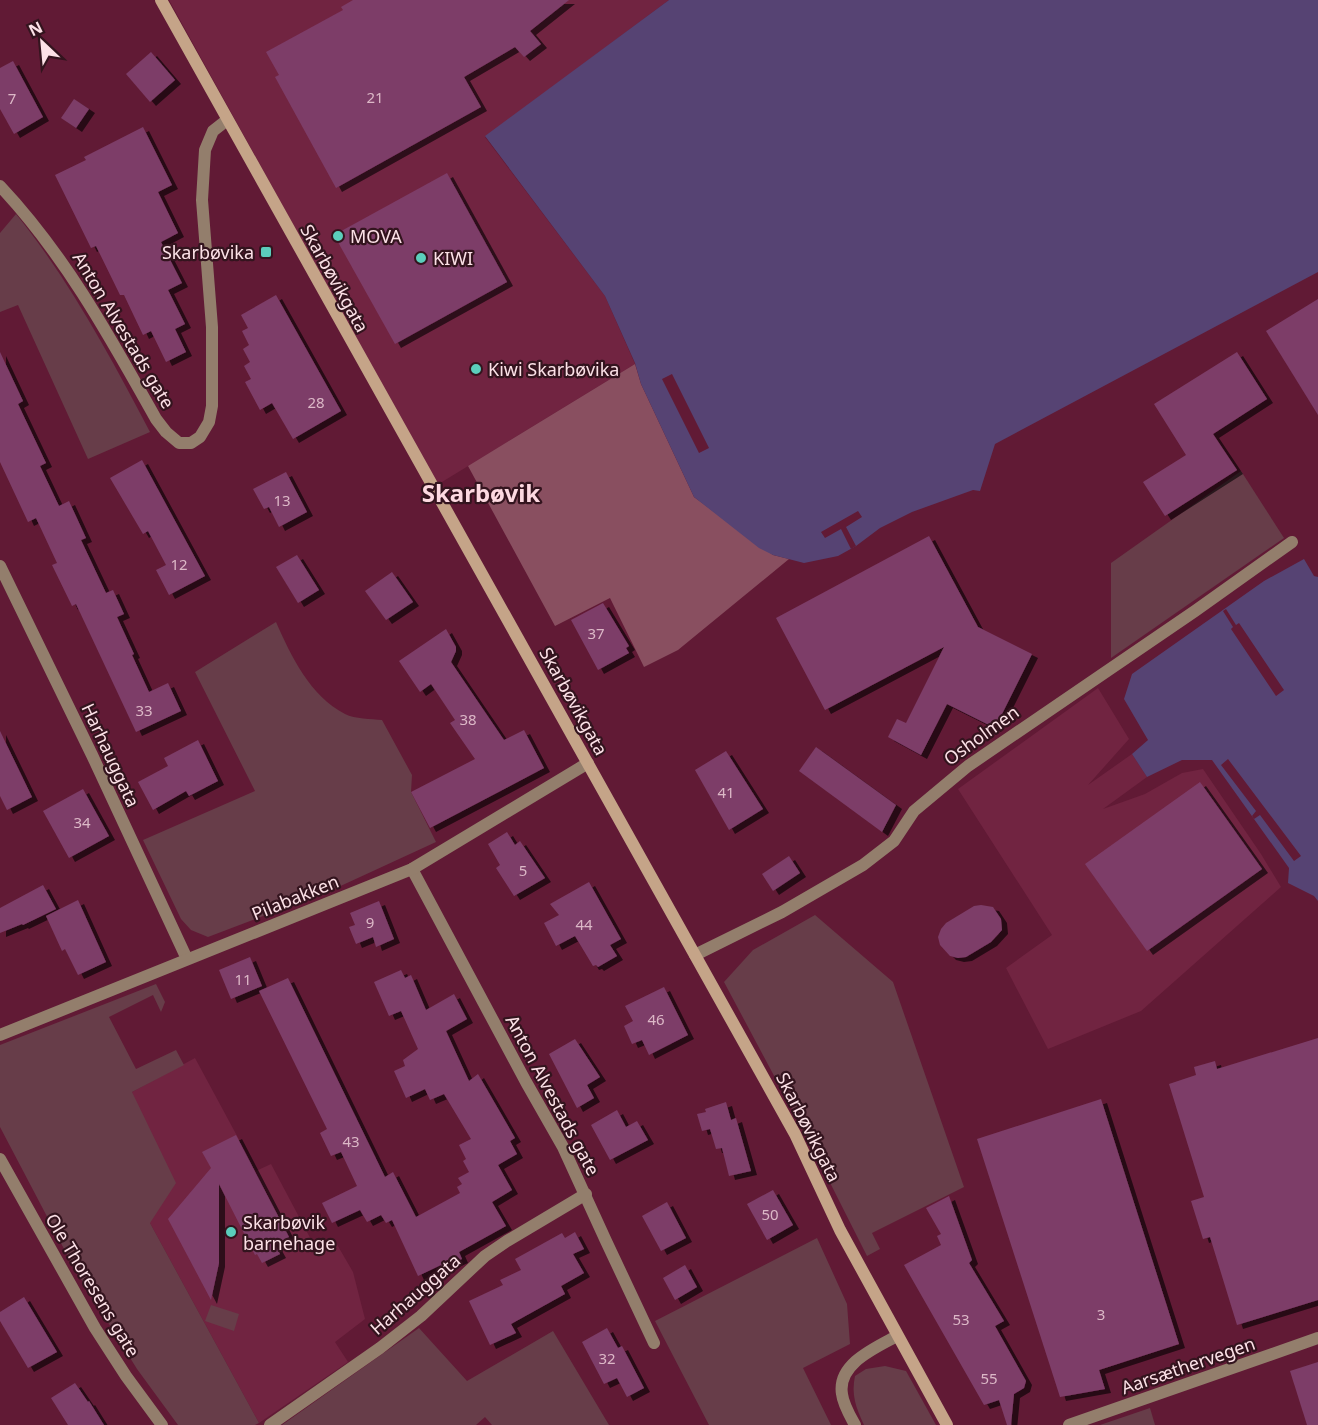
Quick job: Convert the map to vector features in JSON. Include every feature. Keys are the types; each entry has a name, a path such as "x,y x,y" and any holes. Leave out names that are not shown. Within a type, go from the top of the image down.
{"main road":[{"name":"Skarbøvikgata","path":"160,0 795,1134 840,1230 947,1425"}],"street":[{"name":"Anton Alvestads gate","path":"0,186 71,274 156,419 179,443 191,443 201,437 209,422 212,406 212,327 202,200 205,150 213,131 226,120"},
{"name":"Osholmen","path":"694,955 782,912 863,865 894,842 915,811 968,766 1292,542"},
{"name":"Harhauggata","path":"0,566 92,755 187,959"},
{"name":"Pilabakken","path":"0,1035 412,869 588,763"},
{"name":"Anton Alvestads gate","path":"412,869 563,1147 654,1343"},
{"name":"Ole Thoresens gate","path":"0,1159 95,1328 162,1425"},
{"name":"Harhauggata","path":"270,1425 380,1348 421,1316 485,1256 507,1240 586,1194"},
{"path":"855,1425 842,1395 843,1378 857,1360 897,1336"},
{"name":"Aarsæthervegen","path":"1069,1425 1318,1338"}],"shaded area":[{"path":"169,0 669,0 485,137 605,296 635,364 437,485"},
{"path":"669,0 1318,0 1318,272 995,444 980,491 973,490 912,512 880,528 838,556 804,563 773,555 759,548 694,497 641,384 635,363 605,296 485,136"},
{"path":"16,214 72,292 150,432 88,459 18,305 0,312 0,233"},
{"path":"635,364 641,384 694,497 773,555 789,559 678,650 644,667 610,598 555,626 468,466"},
{"path":"1241,471 1284,538 1111,658 1111,563"},
{"path":"1304,559 1314,576 1318,577 1318,901 1314,896 1288,883 1289,868 1212,760 1182,760 1147,777 1132,754 1148,740 1124,699 1132,674 1264,581"},
{"path":"276,622 295,661 322,697 349,716 382,720 412,775 411,792 436,842 334,889 208,937 191,930 181,919 143,840 255,791 195,672"},
{"path":"1098,688 1129,739 1088,785 1132,754 1147,777 1103,809 1145,794 1182,773 1203,769 1281,887 1141,1011 1048,1049 1006,968 1052,935 958,789"},
{"path":"815,915 893,982 964,1187 872,1233 880,1249 867,1256 724,982 753,950"},
{"path":"156,984 165,1002 161,1012 153,995 109,1017 136,1069 176,1050 184,1065 132,1092 176,1183 150,1223 259,1423 255,1425 178,1425 137,1369 73,1266 0,1127 0,1045"},
{"name":"Skarbøvik barnehage","path":"195,1058 256,1171 271,1164 316,1249 335,1241 353,1272 365,1319 335,1342 348,1362 259,1423 150,1223 132,1092"},
{"path":"817,1238 847,1304 850,1344 803,1368 831,1425 709,1425 655,1321"},
{"path":"211,1305 239,1314 234,1331 205,1321"},
{"path":"419,1328 467,1381 553,1331 609,1425 492,1425 485,1417 476,1425 282,1425"},
{"path":"885,1366 906,1371 936,1425 864,1425 855,1401 855,1376 866,1369"},
{"path":"1150,1408 1155,1425 1100,1425"}],"pier":[{"path":"672,374 709,448 699,453 662,379"},
{"path":"858,511 862,517 846,527 856,546 851,549 841,529 825,538 821,532"},
{"path":"1226,609 1236,625 1239,623 1284,690 1276,696 1231,629 1233,627 1223,611"},
{"path":"1228,759 1301,856 1294,861 1260,815 1254,819 1252,816 1256,811 1221,765"}],"building":[{"path":"353,0 569,0 530,31 541,44 524,57 515,47 464,77 481,107 336,188 275,77 279,75 266,52 343,10 341,7"},
{"path":"151,52 175,80 150,102 126,74"},
{"path":"13,61 43,117 14,134 0,109 0,68"},
{"path":"74,99 89,109 76,128 61,118"},
{"path":"143,127 172,185 158,192 178,233 161,242 182,283 168,290 185,324 175,329 186,352 166,362 151,331 143,335 124,295 120,295 96,246 91,248 55,175 86,160 84,157"},
{"name":"KIWI","path":"447,173 507,282 395,344 334,235"},
{"path":"276,295 341,411 293,439 272,403 260,410 245,382 251,379 244,366 250,362 243,349 249,345 242,331 248,328 241,315"},
{"path":"1318,299 1318,415 1266,331"},
{"path":"0,352 23,401 18,404 46,463 40,466 59,506 69,501 86,538 81,540 106,593 113,590 124,614 117,617 149,692 168,683 181,711 136,732 76,604 72,606 52,565 57,563 36,518 28,522 0,462"},
{"path":"1237,352 1267,399 1213,434 1237,470 1165,516 1143,482 1186,455 1154,404"},
{"path":"142,460 205,576 169,595 156,570 166,565 148,531 143,534 110,478"},
{"path":"286,472 307,512 279,527 269,507 264,509 253,489"},
{"path":"929,536 978,627 1032,654 995,728 947,704 921,755 888,737 897,719 906,723 944,647 825,710 776,618"},
{"path":"297,555 319,590 298,603 276,567"},
{"path":"392,572 413,602 386,620 365,591"},
{"path":"603,603 629,646 626,648 629,653 598,670 571,620"},
{"path":"446,629 456,647 451,662 504,740 524,730 544,768 430,828 411,792 475,759 450,723 455,720 431,684 420,692 399,661"},
{"path":"0,731 32,797 7,810 0,796"},
{"path":"198,740 218,781 189,796 186,791 153,810 138,782 168,766 164,758"},
{"path":"816,747 896,805 882,832 799,771"},
{"path":"726,751 763,809 729,830 695,770"},
{"path":"1200,782 1262,869 1147,951 1085,864"},
{"path":"83,789 109,836 69,858 43,811"},
{"path":"507,832 515,845 520,841 545,878 514,896 496,868 500,865 488,844"},
{"path":"789,856 800,873 773,891 762,874"},
{"path":"589,882 621,939 610,945 617,956 598,967 593,966 575,936 556,946 544,923 559,915 550,904"},
{"path":"43,885 56,909 0,933 0,908"},
{"path":"78,900 106,962 78,975 65,949 62,951 46,916"},
{"path":"379,901 394,939 376,947 373,937 356,944 349,927 355,925 350,913"},
{"path":"974,906 993,907 1001,919 1002,930 991,942 966,957 950,956 940,945 938,937 941,929 946,923"},
{"path":"250,957 262,986 231,999 219,970"},
{"path":"401,970 405,978 411,975 426,1010 454,994 467,1019 446,1031 469,1081 478,1074 515,1138 510,1141 517,1154 498,1165 512,1190 492,1202 506,1226 459,1252 462,1259 442,1268 441,1265 418,1276 392,1220 386,1223 381,1215 367,1222 360,1210 332,1223 322,1203 357,1186 341,1152 331,1156 320,1133 327,1129 259,991 288,978 385,1177 393,1172 416,1217 460,1193 457,1187 462,1184 458,1178 469,1172 463,1161 466,1159 459,1145 471,1139 444,1094 430,1100 425,1089 406,1098 394,1071 405,1066 403,1060 418,1049 401,1011 389,1016 374,982"},
{"path":"664,987 688,1035 649,1055 642,1040 632,1044 624,1026 633,1021 625,1006"},
{"path":"1318,1038 1318,1300 1237,1325 1210,1237 1203,1239 1191,1201 1204,1197 1169,1084 1196,1075 1194,1067 1215,1061 1217,1069"},
{"path":"575,1039 600,1077 587,1085 594,1098 577,1108 549,1054"},
{"path":"1101,1099 1179,1344 1099,1370 1105,1389 1060,1397 977,1139"},
{"path":"726,1102 731,1120 736,1118 751,1171 729,1176 722,1148 716,1149 710,1129 702,1131 697,1114"},
{"path":"617,1110 626,1127 637,1121 648,1140 610,1160 591,1125"},
{"path":"236,1135 289,1237 275,1245 280,1254 262,1263 257,1254 255,1255 219,1184 219,1263 211,1300 168,1219 211,1168 202,1152"},
{"path":"773,1190 793,1225 767,1240 747,1204"},
{"path":"949,1196 972,1260 969,1263 1004,1321 995,1326 1026,1381 1024,1388 1014,1394 1011,1425 1007,1425 999,1400 984,1405 904,1265 941,1245 937,1236 941,1234 926,1208"},
{"path":"667,1202 686,1238 661,1251 642,1216"},
{"path":"575,1232 584,1249 573,1254 584,1273 561,1286 565,1294 511,1324 516,1333 490,1345 469,1301 503,1285 500,1280 521,1270 515,1259 562,1233 565,1238"},
{"path":"685,1265 697,1287 675,1300 663,1278"},
{"path":"24,1297 57,1352 28,1368 0,1321 0,1312"},
{"path":"607,1328 618,1348 622,1346 644,1388 627,1397 617,1378 604,1384 582,1342"},
{"path":"1318,1362 1318,1425 1307,1425 1290,1371"},
{"path":"75,1383 104,1425 68,1425 51,1398"}],"place":[{"name":"MOVA","path":"338,236"},
{"name":"Skarbøvika","path":"266,252"},
{"name":"KIWI","path":"421,258"},
{"name":"Kiwi Skarbøvika","path":"476,369"},
{"name":"Skarbøvik barnehage","path":"231,1232"}],"district":[{"name":"Skarbøvik","path":"481,492"}]}
